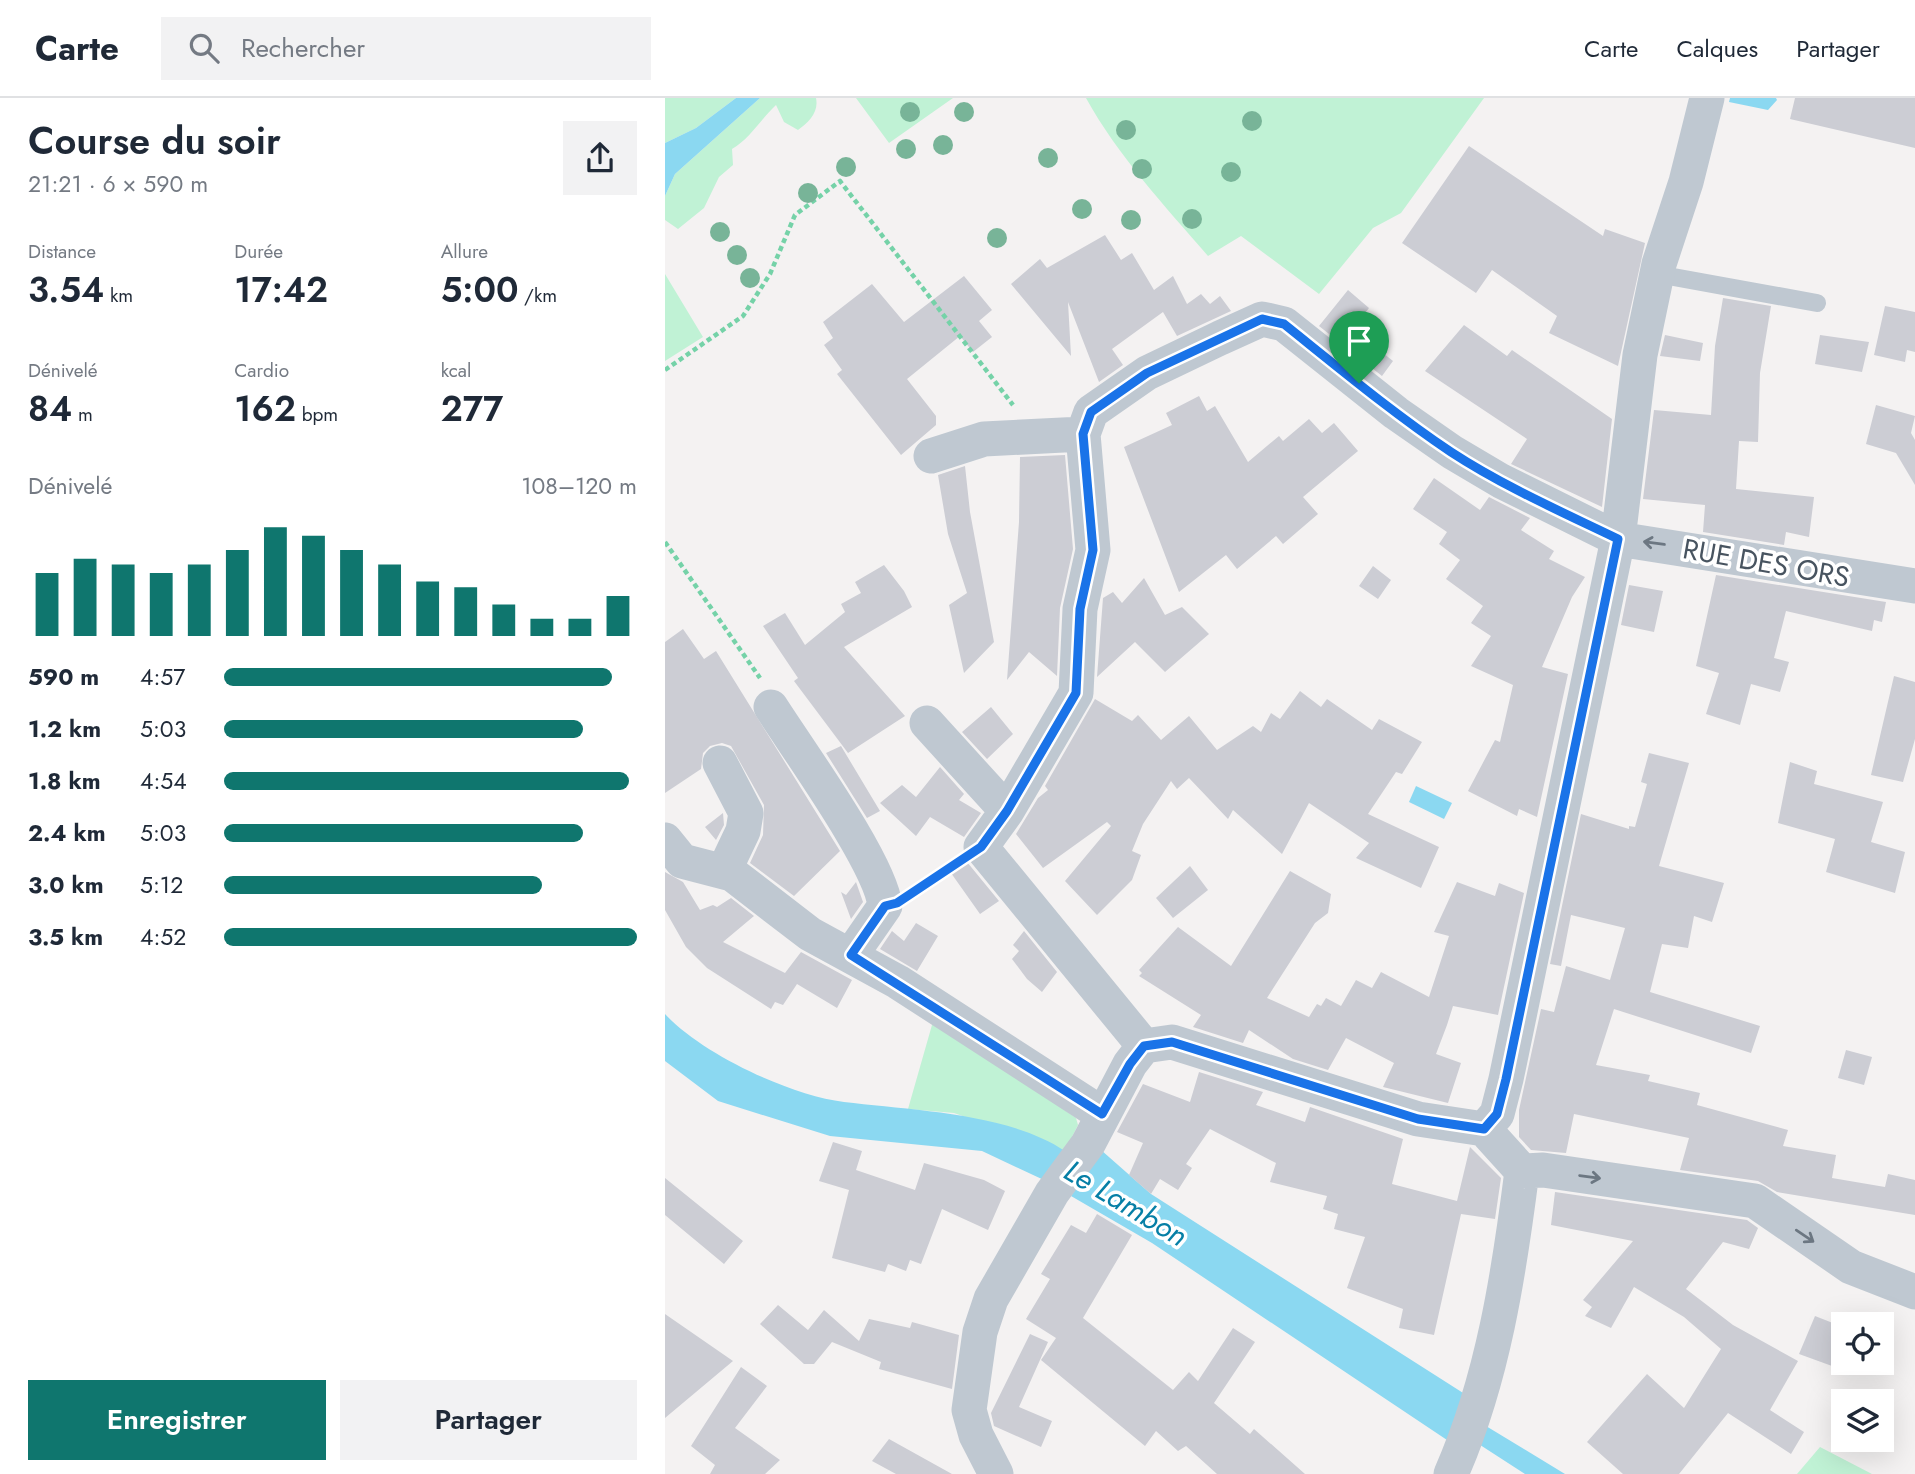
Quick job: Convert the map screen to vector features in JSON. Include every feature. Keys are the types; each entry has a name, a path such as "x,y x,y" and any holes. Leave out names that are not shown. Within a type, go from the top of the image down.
{"street":[{"path":"1484,1129 1497,1114 1506,1079 1618,539 1640,355 1657,274 1686,182 1707,98"},
{"name":"RUE DES ORS","path":"1083,434 1091,412 1147,373 1262,319 1284,324 1396,413 1452,453 1501,481 1618,539 1915,586"},
{"path":"931,456 983,439 1083,434 1093,550 1080,609 1076,693 1007,811 981,847 1144,1046"},
{"path":"771,707 855,840 881,887 885,906 851,955"},
{"path":"927,723 1007,811"},
{"path":"720,763 745,813 743,831 724,871"},
{"path":"665,840 682,862 697,868 724,871 749,885 810,934 851,955 1095,1129"},
{"path":"996,1474 976,1435 969,1410 980,1332 991,1299 1052,1193 1095,1129 1130,1064 1144,1046 1172,1042 1418,1119 1484,1129 1522,1171 1509,1269 1479,1394 1455,1464"},
{"path":"1522,1171 1543,1170 1755,1201 1851,1267 1915,1292"}],"lane":[{"path":"1657,274 1817,303"}],"path":[{"path":"665,370 743,316 770,274 795,215 840,181 1037,438"},
{"path":"665,542 770,692 771,707"},
{"path":"885,906 897,903 981,847"}],"green space":[{"path":"665,98 736,98 696,128 665,143"},
{"path":"760,98 816,98 817,103 815,112 798,130 784,122 776,105 750,135 732,149 733,165 719,177 704,208 678,229 665,220 665,196 675,174"},
{"path":"856,98 953,98 889,143"},
{"path":"1086,98 1484,98 1401,213 1373,228 1319,294 1241,236 1208,256 1127,160"},
{"path":"665,274 703,337 665,361"},
{"path":"934,1018 1076,1118 1078,1125 1065,1151 954,1113 908,1109"},
{"path":"1820,1447 1872,1474 1797,1474"}],"water":[{"path":"736,98 760,98 675,174 665,196 665,143 696,128"},
{"path":"1730,98 1777,100 1768,110 1729,102"},
{"path":"1416,786 1452,803 1444,819 1409,802"},
{"path":"665,1014 681,1029 723,1058 798,1091 844,1102 988,1121 1042,1138 1065,1151 1046,1181 982,1151 830,1136 718,1101 665,1061"},
{"name":"Le Lambon","path":"1101,1150 1151,1194 1471,1398 1481,1423 1565,1474 1525,1474 1474,1441 1453,1444 1152,1243 1071,1196"}],"building":[{"path":"1795,98 1915,98 1915,148 1790,119"},
{"path":"1469,146 1603,236 1605,229 1645,243 1618,366 1549,333 1557,316 1492,270 1476,293 1402,243"},
{"path":"1105,235 1121,260 1132,253 1154,290 1173,276 1187,304 1201,294 1210,304 1220,296 1231,311 1177,336 1163,312 1112,349 1123,365 1099,382 1068,302 1071,356 1011,284 1040,259 1047,268"},
{"path":"964,276 992,310 979,321 992,337 973,352 960,336 907,379 936,416 936,425 901,455 837,374 842,370 824,345 833,338 823,322 872,284 904,322"},
{"path":"1348,290 1369,308 1353,329 1393,361 1382,376 1319,326"},
{"path":"1723,298 1771,306 1760,373 1758,442 1739,441 1736,489 1814,497 1809,537 1786,532 1784,545 1703,532 1705,505 1643,499 1654,410 1711,415 1715,346"},
{"path":"1885,306 1915,312 1915,352 1907,350 1905,362 1874,355"},
{"path":"1464,325 1507,356 1512,350 1612,419 1602,507 1511,464 1527,439 1425,371"},
{"path":"1665,335 1703,343 1700,361 1660,356"},
{"path":"1820,335 1869,342 1862,372 1815,364"},
{"path":"1199,396 1207,411 1215,406 1248,462 1279,436 1283,441 1309,419 1322,433 1334,423 1358,451 1303,497 1318,514 1283,544 1276,536 1237,569 1226,555 1179,592 1124,447 1172,425 1166,413"},
{"path":"1876,405 1915,416 1911,433 1915,440 1915,485 1896,453 1866,444"},
{"path":"1065,455 1073,549 1060,608 1057,676 1029,652 1007,680 1019,522 1020,457"},
{"path":"965,466 970,512 994,642 964,673 949,605 967,593 948,534 938,475"},
{"path":"1434,478 1480,510 1489,497 1530,518 1521,530 1554,551 1549,559 1585,577 1572,597 1542,667 1568,674 1537,817 1519,809 1517,816 1468,791 1495,740 1500,742 1513,685 1471,666 1491,636 1471,623 1483,606 1446,579 1460,560 1439,544 1447,532 1413,509"},
{"path":"884,565 904,591 912,607 844,647 905,716 848,753 794,681 798,678 763,626 785,613 805,645 845,612 841,604 861,593 855,582"},
{"path":"1373,566 1391,580 1378,599 1359,586"},
{"path":"1716,575 1886,602 1882,622 1874,620 1872,631 1786,611 1774,658 1789,662 1780,692 1751,684 1740,725 1706,714 1719,673 1696,666"},
{"path":"1144,578 1165,615 1182,607 1209,634 1165,672 1135,642 1097,677 1103,598 1113,592 1122,603"},
{"path":"1629,585 1663,591 1654,632 1621,625"},
{"path":"683,629 704,659 716,651 840,851 794,896 750,863 763,835 764,805 731,746 722,743 710,746 703,753 701,769 665,793 665,642"},
{"path":"1894,676 1915,682 1915,739 1903,782 1871,775"},
{"path":"1300,691 1321,707 1327,699 1372,730 1379,719 1422,742 1402,774 1396,772 1368,814 1439,847 1421,888 1356,858 1369,843 1309,803 1282,854 1233,810 1228,819 1189,778 1177,789 1171,781 1143,824 1132,851 1141,855 1132,880 1097,915 1065,881 1111,826 1107,822 1043,868 1016,834 1038,798 1048,790 1045,786 1095,699 1132,721 1138,715 1161,740 1189,716 1217,750 1253,726 1261,732 1271,713 1280,719"},
{"path":"991,707 1013,734 987,759 962,732"},
{"path":"841,746 880,811 867,818 826,753"},
{"path":"1649,753 1689,763 1659,866 1724,883 1712,922 1694,916 1688,948 1662,944 1650,992 1760,1026 1751,1053 1614,1009 1596,1065 1650,1075 1648,1081 1700,1093 1697,1105 1788,1130 1783,1146 1836,1155 1832,1178 1885,1187 1888,1174 1915,1180 1915,1215 1777,1192 1758,1181 1680,1170 1689,1138 1574,1114 1566,1153 1531,1150 1519,1137 1519,1110 1541,1009 1554,1012 1566,966 1610,980 1625,928 1571,915 1561,966 1550,964 1581,814 1629,829 1629,826 1635,827 1647,784 1641,782"},
{"path":"1790,762 1817,771 1814,784 1883,802 1871,842 1905,852 1895,893 1826,872 1835,839 1778,823"},
{"path":"940,767 964,794 959,800 981,813 964,837 930,817 916,836 880,803 902,785 916,797"},
{"path":"723,813 724,825 716,840 705,827"},
{"path":"967,862 999,901 980,914 951,873"},
{"path":"1190,866 1208,890 1173,918 1156,898"},
{"path":"1290,871 1331,894 1328,913 1315,923 1267,998 1309,1017 1317,1004 1321,1006 1326,998 1341,1006 1356,980 1372,988 1381,972 1429,997 1449,936 1434,932 1457,882 1495,896 1499,883 1524,893 1498,1015 1453,1006 1436,1054 1461,1063 1448,1103 1383,1087 1394,1063 1346,1038 1328,1070 1293,1059 1249,1030 1243,1043 1193,1027 1201,1015 1139,976 1142,973 1139,970 1178,927 1231,966"},
{"path":"665,872 683,882 700,910 713,905 717,907 731,898 754,916 723,942 785,973 801,952 852,980 837,1008 797,984 783,1005 775,1002 771,1009 707,968 686,947 665,910"},
{"path":"856,882 863,902 851,919 841,892 846,895"},
{"path":"916,923 938,936 917,971 880,949 892,931 904,941"},
{"path":"1024,931 1057,972 1042,992 1027,979 1012,959 1019,951 1013,945"},
{"path":"1846,1050 1872,1057 1864,1085 1838,1078"},
{"path":"1199,1072 1263,1092 1256,1105 1305,1122 1310,1107 1403,1139 1392,1184 1457,1201 1470,1147 1501,1178 1495,1219 1461,1214 1434,1335 1399,1328 1403,1309 1347,1288 1365,1237 1334,1229 1338,1214 1323,1209 1327,1196 1270,1182 1276,1163 1210,1129 1186,1164 1192,1168 1178,1190 1160,1179 1151,1194 1129,1175 1143,1143 1117,1132 1143,1084 1190,1102"},
{"path":"833,1142 862,1151 856,1170 915,1190 924,1163 984,1180 1005,1191 988,1230 942,1209 921,1264 910,1260 906,1271 888,1264 885,1272 832,1258 849,1190 819,1181"},
{"path":"665,1178 743,1241 724,1264 665,1215"},
{"path":"1555,1192 1747,1220 1758,1228 1749,1249 1723,1242 1686,1289 1733,1325 1798,1361 1770,1410 1804,1432 1791,1454 1728,1413 1679,1474 1623,1474 1587,1442 1647,1374 1684,1408 1721,1349 1684,1317 1634,1287 1611,1328 1585,1316 1592,1307 1583,1300 1633,1241 1551,1225"},
{"path":"1097,1214 1132,1235 1083,1318 1173,1390 1189,1372 1198,1381 1233,1328 1255,1342 1214,1403 1250,1434 1254,1429 1305,1474 1217,1474 1186,1446 1178,1451 1156,1431 1145,1446 1041,1360 1056,1338 1026,1319 1050,1279 1041,1274 1071,1225 1086,1233"},
{"path":"778,1305 808,1330 824,1310 859,1341 869,1319 910,1328 912,1322 959,1335 952,1389 879,1369 881,1362 832,1342 814,1364 804,1364 760,1324"},
{"path":"665,1314 733,1361 665,1418"},
{"path":"1815,1316 1831,1322 1831,1366 1799,1354"},
{"path":"1030,1334 1048,1342 1019,1407 1052,1421 1041,1447 994,1426 991,1413"},
{"path":"741,1367 767,1386 735,1428 780,1460 765,1474 710,1474 715,1465 691,1446"},
{"path":"889,1439 952,1474 896,1474 872,1461"}],"route":[{"path":"1262,319 1284,324 1359,383 1452,453 1501,481 1618,539 1609,571 1497,1114 1484,1129 1418,1119 1172,1042 1144,1046 1130,1064 1102,1114 898,982 851,955 885,906 897,903 981,847 1007,811 1076,693 1080,609 1093,550 1089,473 1083,434 1091,412 1147,373 1262,319"}]}
